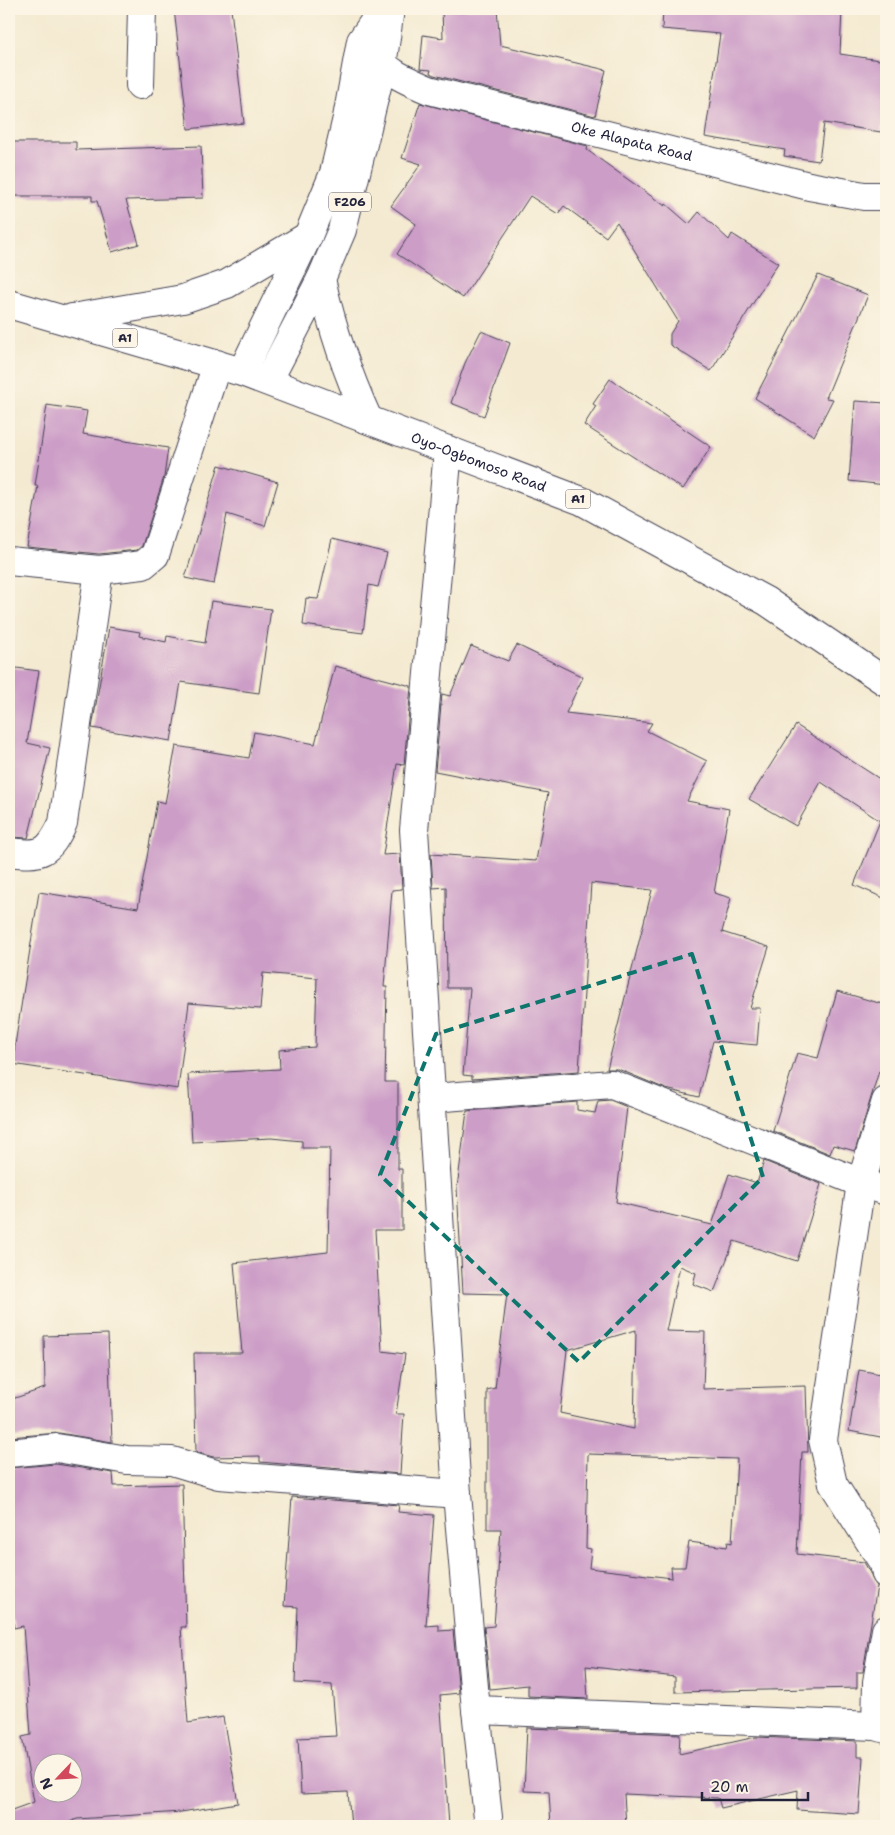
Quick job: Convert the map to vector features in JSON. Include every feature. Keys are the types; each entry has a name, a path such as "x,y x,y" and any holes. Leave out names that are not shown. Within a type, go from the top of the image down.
{"main road":[{"path":"140,85 142,9"},
{"name":"F206","path":"242,372 308,236 334,173 348,118 361,41 384,9"},
{"name":"F206","path":"268,381 321,279 345,222 382,66 390,9"},
{"name":"Oke Alapata Road","path":"361,41 382,66 404,79 429,90 809,186 864,196 886,196"},
{"path":"62,319 183,300 227,284 308,236"},
{"path":"321,279 331,322 346,371 368,419"},
{"name":"A1","path":"9,304 242,372"},
{"path":"9,561 99,570 143,565 155,555 217,364"},
{"name":"Oyo-Ogbomoso Road","path":"242,372 582,501 766,600 886,682"},
{"path":"448,450 414,830 457,1494 476,1710 489,1826"},
{"path":"9,852 35,855 53,843 63,823 99,570"},
{"path":"432,1098 612,1084 874,1187"},
{"path":"886,1101 874,1187 823,1440 832,1484 886,1568"},
{"path":"9,1453 57,1448 128,1460 172,1462 219,1475 457,1494"},
{"path":"476,1710 881,1727 877,1682 886,1630"}],"highlighted area":[{"path":"692,954 763,1177 579,1362 380,1175 436,1034"}],"building":[{"path":"174,9 231,9 244,123 188,129"},
{"path":"442,9 497,9 500,45 606,70 595,116 434,75 430,73 431,70 420,69 423,35 443,38"},
{"path":"663,9 842,9 840,54 886,61 886,97 881,132 824,123 819,161 784,156 785,150 705,137 720,34 662,29"},
{"path":"420,103 588,146 587,150 665,206 666,204 689,224 699,212 729,240 732,234 778,263 711,371 670,345 670,334 678,321 617,222 606,237 564,206 558,214 530,196 463,298 397,254 416,224 391,206 421,164 402,158"},
{"path":"9,142 76,142 76,150 201,146 203,198 126,200 139,244 112,252 97,201 92,201 92,196 9,196"},
{"path":"818,275 868,295 826,398 833,399 814,436 755,398"},
{"path":"481,331 510,343 484,416 451,403 465,363"},
{"path":"610,379 711,447 683,489 584,425 596,406 593,404"},
{"path":"855,401 886,403 886,485 849,481"},
{"path":"47,405 87,411 83,434 168,448 164,477 142,546 137,550 99,554 27,547 38,486 35,486"},
{"path":"219,465 278,482 265,526 227,514 214,584 185,578"},
{"path":"332,539 387,553 378,587 369,585 363,633 303,625 306,598 318,599"},
{"path":"211,601 271,609 259,693 181,682 171,741 92,728 109,627 140,632 139,636 166,642 167,636 205,643"},
{"path":"517,645 583,677 566,713 652,723 647,731 707,761 687,801 729,809 714,893 731,898 722,932 769,947 750,1008 760,1008 757,1045 713,1041 699,1097 666,1089 618,1069 607,1069 652,890 591,883 579,1071 472,1079 472,1076 463,1075 470,988 447,988 446,887 433,888 431,854 536,861 548,793 435,771 442,694 450,696 471,646 508,661"},
{"path":"335,666 411,686 404,765 397,764 383,855 400,854 402,889 392,890 384,987 387,987 385,1082 398,1082 398,1169 402,1169 402,1230 375,1230 382,1351 405,1354 396,1414 404,1414 400,1474 260,1462 260,1456 213,1457 196,1452 194,1353 242,1353 234,1263 328,1252 330,1148 302,1148 302,1141 271,1138 192,1142 188,1074 280,1069 279,1050 315,1047 317,978 263,973 260,1009 189,1003 178,1089 12,1064 39,892 138,908 157,801 165,803 176,746 249,758 254,732 315,744"},
{"path":"9,667 39,671 27,743 50,748 28,838 9,837"},
{"path":"796,725 886,783 886,899 854,885 880,821 821,782 796,826 749,799"},
{"path":"837,991 886,1005 886,1073 879,1071 855,1151 833,1145 830,1154 773,1131 797,1053 818,1058"},
{"path":"610,1100 627,1107 616,1202 712,1225 729,1174 757,1183 764,1161 821,1184 797,1261 734,1241 714,1292 693,1284 696,1273 680,1266 666,1331 705,1332 703,1389 806,1386 808,1452 802,1452 797,1554 864,1562 877,1586 863,1672 857,1672 857,1688 675,1692 675,1677 586,1666 588,1699 528,1696 528,1685 490,1689 484,1627 494,1626 501,1529 487,1529 487,1390 495,1388 507,1294 463,1293 457,1188 467,1111 577,1102 577,1110 595,1113 598,1101","holes":["636,1330 634,1429 560,1413 567,1350","588,1454 737,1459 732,1543 728,1542 727,1547 689,1542 685,1567 671,1567 672,1578 589,1568 591,1549 586,1548"]},
{"path":"108,1334 112,1442 59,1433 9,1437 9,1400 45,1388 44,1336"},
{"path":"859,1370 886,1375 886,1438 849,1431"},
{"path":"56,1464 113,1473 114,1486 182,1484 186,1627 181,1627 188,1723 223,1717 238,1803 181,1812 77,1819 60,1826 9,1826 9,1811 34,1802 82,1802 82,1752 32,1752 32,1791 22,1737 31,1735 23,1626 14,1628 9,1596 9,1468"},
{"path":"292,1497 399,1505 398,1512 434,1515 426,1626 439,1625 439,1631 453,1630 459,1693 440,1695 449,1826 351,1826 348,1792 301,1794 298,1738 336,1736 332,1685 295,1683 298,1607 284,1606"},
{"path":"527,1728 680,1734 679,1754 756,1737 857,1741 857,1757 863,1757 859,1814 797,1810 798,1790 721,1808 718,1798 624,1794 626,1826 551,1826 549,1792 524,1791"}]}
